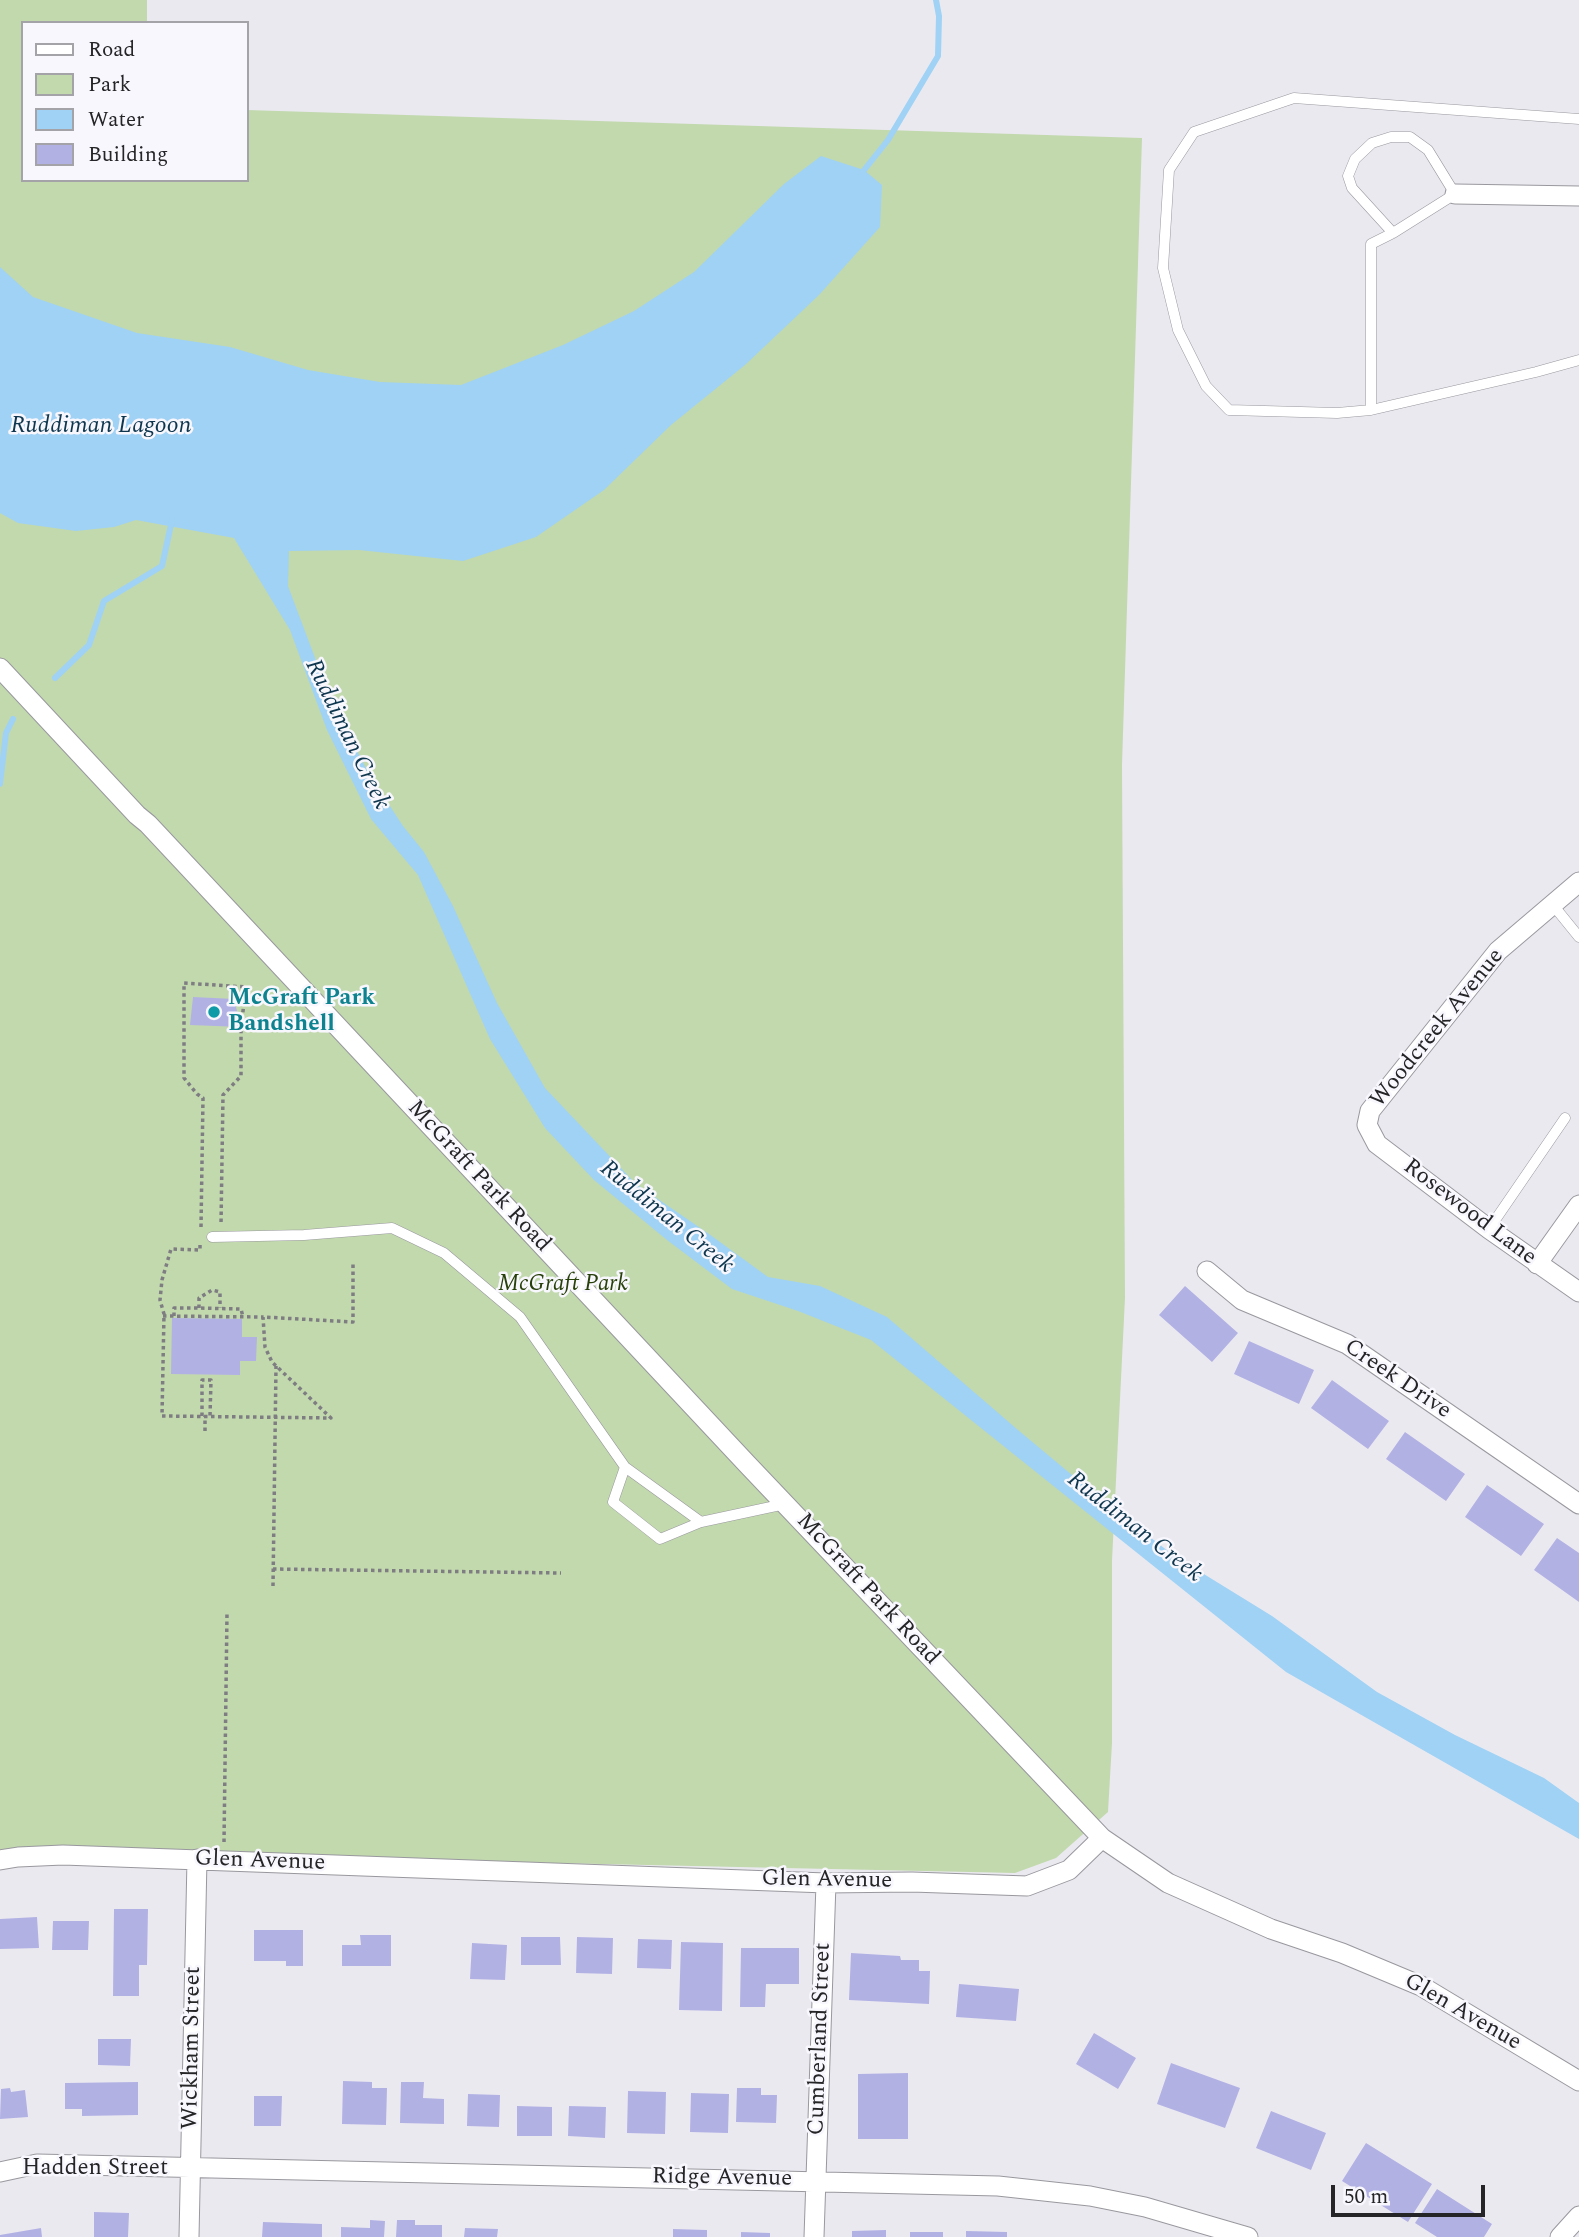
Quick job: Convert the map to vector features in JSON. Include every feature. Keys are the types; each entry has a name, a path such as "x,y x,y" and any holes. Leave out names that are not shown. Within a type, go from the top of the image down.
{"street":[{"path":"1455,194 1579,196"},
{"name":"McGraft Park Road","path":"0,668 1102,1838"},
{"name":"Woodcreek Avenue","path":"1367,1125 1370,1111 1498,951 1579,882"},
{"name":"Rosewood Lane","path":"1367,1125 1377,1144 1579,1293"},
{"path":"1537,1264 1579,1205"},
{"name":"Creek Drive","path":"1207,1271 1242,1300 1347,1344 1579,1504"},
{"name":"Glen Avenue","path":"0,1860 63,1856 197,1859 826,1883 912,1882 1027,1886 1069,1871 1102,1838 1168,1884 1271,1929 1342,1953 1421,1986 1579,2081"},
{"name":"Wickham Street","path":"189,2237 197,1859"},
{"name":"Cumberland Street","path":"814,2237 826,1883"},
{"name":"Hadden Street","path":"0,2172 37,2164 190,2169"},
{"name":"Ridge Avenue","path":"190,2169 998,2186 1090,2196 1145,2207 1248,2237"},
{"path":"1560,2237 1579,2216"}],"lane":[{"path":"1579,118 1294,98 1194,132 1170,170 1163,268 1178,330 1206,386 1229,410 1371,410 1579,360"},
{"path":"1371,410 1371,243 1393,233 1455,194 1428,150 1409,137 1391,137 1372,143 1355,159 1348,176 1352,188 1393,233"},
{"path":"1553,905 1579,937"},
{"path":"1489,1229 1564,1118"},
{"path":"216,1236 304,1235 392,1228 444,1253 520,1317 625,1467 701,1522"},
{"path":"625,1467 613,1502 660,1539 701,1522 785,1503"}],"path":[{"path":"216,1236 223,1095 241,1076 241,1027 246,987 184,983 184,1079 203,1098 200,1250 171,1249 162,1280 162,1416 331,1418 272,1362 265,1347 263,1317"},
{"path":"163,1316 263,1317 353,1322 353,1263"},
{"path":"199,1308 199,1298 212,1290 220,1292 220,1308"},
{"path":"174,1316 174,1308 220,1308 241,1309 243,1317"},
{"path":"273,1586 276,1366"},
{"path":"205,1431 211,1380 202,1380 206,1416"},
{"path":"273,1569 561,1573"},
{"path":"225,1842 227,1612"}],"green space":[{"name":"McGraft Park","path":"0,0 147,0 147,21 21,21 21,182 248,182 248,110 1142,138 1122,765 1125,1298 1112,1561 1112,1743 1108,1812 1056,1858 1015,1873 0,1851"}],"water":[{"name":"Ruddiman Lagoon","path":"821,156 864,170 882,185 880,227 819,295 745,365 671,425 604,490 536,537 463,561 359,550 289,551 288,586 332,703 369,774 403,826 424,852 453,906 497,1003 545,1088 636,1184 768,1277 820,1286 887,1317 1096,1495 1173,1555 1272,1616 1377,1692 1455,1735 1544,1778 1579,1803 1579,1839 1286,1672 871,1340 732,1289 594,1180 545,1128 490,1039 418,875 371,819 327,730 290,630 234,538 136,520 114,527 76,531 18,523 0,513 0,267 33,297 137,333 230,347 308,370 380,382 461,385 563,345 634,311 694,272 784,184"}],"building":[{"name":"McGraft Park Bandshell","path":"193,997 234,999 241,1027 190,1025"},
{"path":"1185,1286 1238,1333 1212,1362 1159,1315"},
{"path":"172,1318 242,1319 242,1337 257,1337 256,1361 240,1361 240,1375 171,1374"},
{"path":"1249,1341 1314,1370 1299,1404 1234,1374"},
{"path":"1332,1380 1389,1421 1368,1449 1311,1408"},
{"path":"1405,1432 1465,1474 1446,1501 1386,1459"},
{"path":"1487,1485 1544,1524 1521,1556 1465,1517"},
{"path":"1557,1538 1579,1553 1579,1602 1534,1570"},
{"path":"114,1909 148,1909 147,1965 139,1965 139,1996 113,1996"},
{"path":"37,1917 39,1948 0,1949 0,1919"},
{"path":"53,1921 89,1921 88,1950 52,1950"},
{"path":"254,1930 303,1930 303,1966 286,1966 286,1961 254,1961"},
{"path":"360,1935 391,1935 391,1966 342,1966 342,1945 361,1945"},
{"path":"521,1937 560,1937 561,1965 521,1965"},
{"path":"577,1937 613,1938 612,1974 576,1973"},
{"path":"638,1939 672,1940 671,1969 637,1968"},
{"path":"681,1942 723,1943 722,2011 679,2010"},
{"path":"472,1943 507,1945 505,1980 470,1979"},
{"path":"741,1948 799,1948 799,1984 766,1984 765,2007 740,2007"},
{"path":"851,1953 919,1960 919,1971 930,1971 929,2004 849,2000"},
{"path":"959,1984 1019,1989 1016,2021 956,2017"},
{"path":"1094,2033 1136,2058 1118,2089 1076,2064"},
{"path":"98,2039 131,2039 130,2066 98,2065"},
{"path":"1171,2063 1240,2088 1225,2128 1157,2104"},
{"path":"908,2073 908,2139 858,2139 858,2074"},
{"path":"343,2081 372,2082 372,2088 387,2088 386,2125 342,2124"},
{"path":"138,2082 138,2115 82,2116 82,2109 65,2109 65,2083"},
{"path":"401,2082 424,2082 423,2098 444,2099 444,2124 400,2123"},
{"path":"10,2088 11,2092 25,2090 28,2117 0,2119 1,2089"},
{"path":"737,2088 761,2088 761,2095 777,2095 776,2123 736,2122"},
{"path":"628,2091 666,2092 665,2134 627,2133"},
{"path":"691,2093 729,2094 728,2133 690,2132"},
{"path":"468,2094 500,2095 499,2127 467,2126"},
{"path":"254,2096 282,2096 281,2126 254,2126"},
{"path":"517,2106 552,2107 552,2136 517,2136"},
{"path":"569,2106 606,2107 605,2138 568,2136"},
{"path":"1271,2111 1326,2133 1311,2170 1256,2148"},
{"path":"1366,2143 1432,2184 1408,2222 1342,2181"},
{"path":"1437,2189 1492,2224 1484,2237 1437,2237 1415,2223"},
{"path":"94,2212 129,2213 128,2237 94,2237"},
{"path":"370,2220 385,2221 384,2237 341,2237 341,2227 370,2228"},
{"path":"397,2220 415,2220 415,2225 442,2225 442,2237 396,2237"},
{"path":"263,2222 322,2224 322,2237 262,2237"},
{"path":"41,2228 42,2237 0,2237 0,2235"},
{"path":"465,2228 498,2229 497,2237 464,2237"},
{"path":"673,2229 707,2230 707,2237 673,2237"},
{"path":"886,2230 886,2237 852,2237 852,2231"},
{"path":"966,2231 1007,2232 1007,2237 966,2237"},
{"path":"741,2232 770,2233 770,2237 741,2237"},
{"path":"910,2232 943,2232 943,2237 910,2237"}],"waterway":[{"path":"861,174 888,140 938,56 939,16 936,0"},
{"path":"55,678 89,645 104,601 162,566 172,520"},
{"path":"0,784 6,733 13,719"}],"place":[{"name":"McGraft Park Bandshell","path":"214,1012"}],"water label":[{"name":"Ruddiman Creek","path":"346,735"},
{"name":"Ruddiman Creek","path":"666,1218"},
{"name":"Ruddiman Creek","path":"1134,1528"}]}
